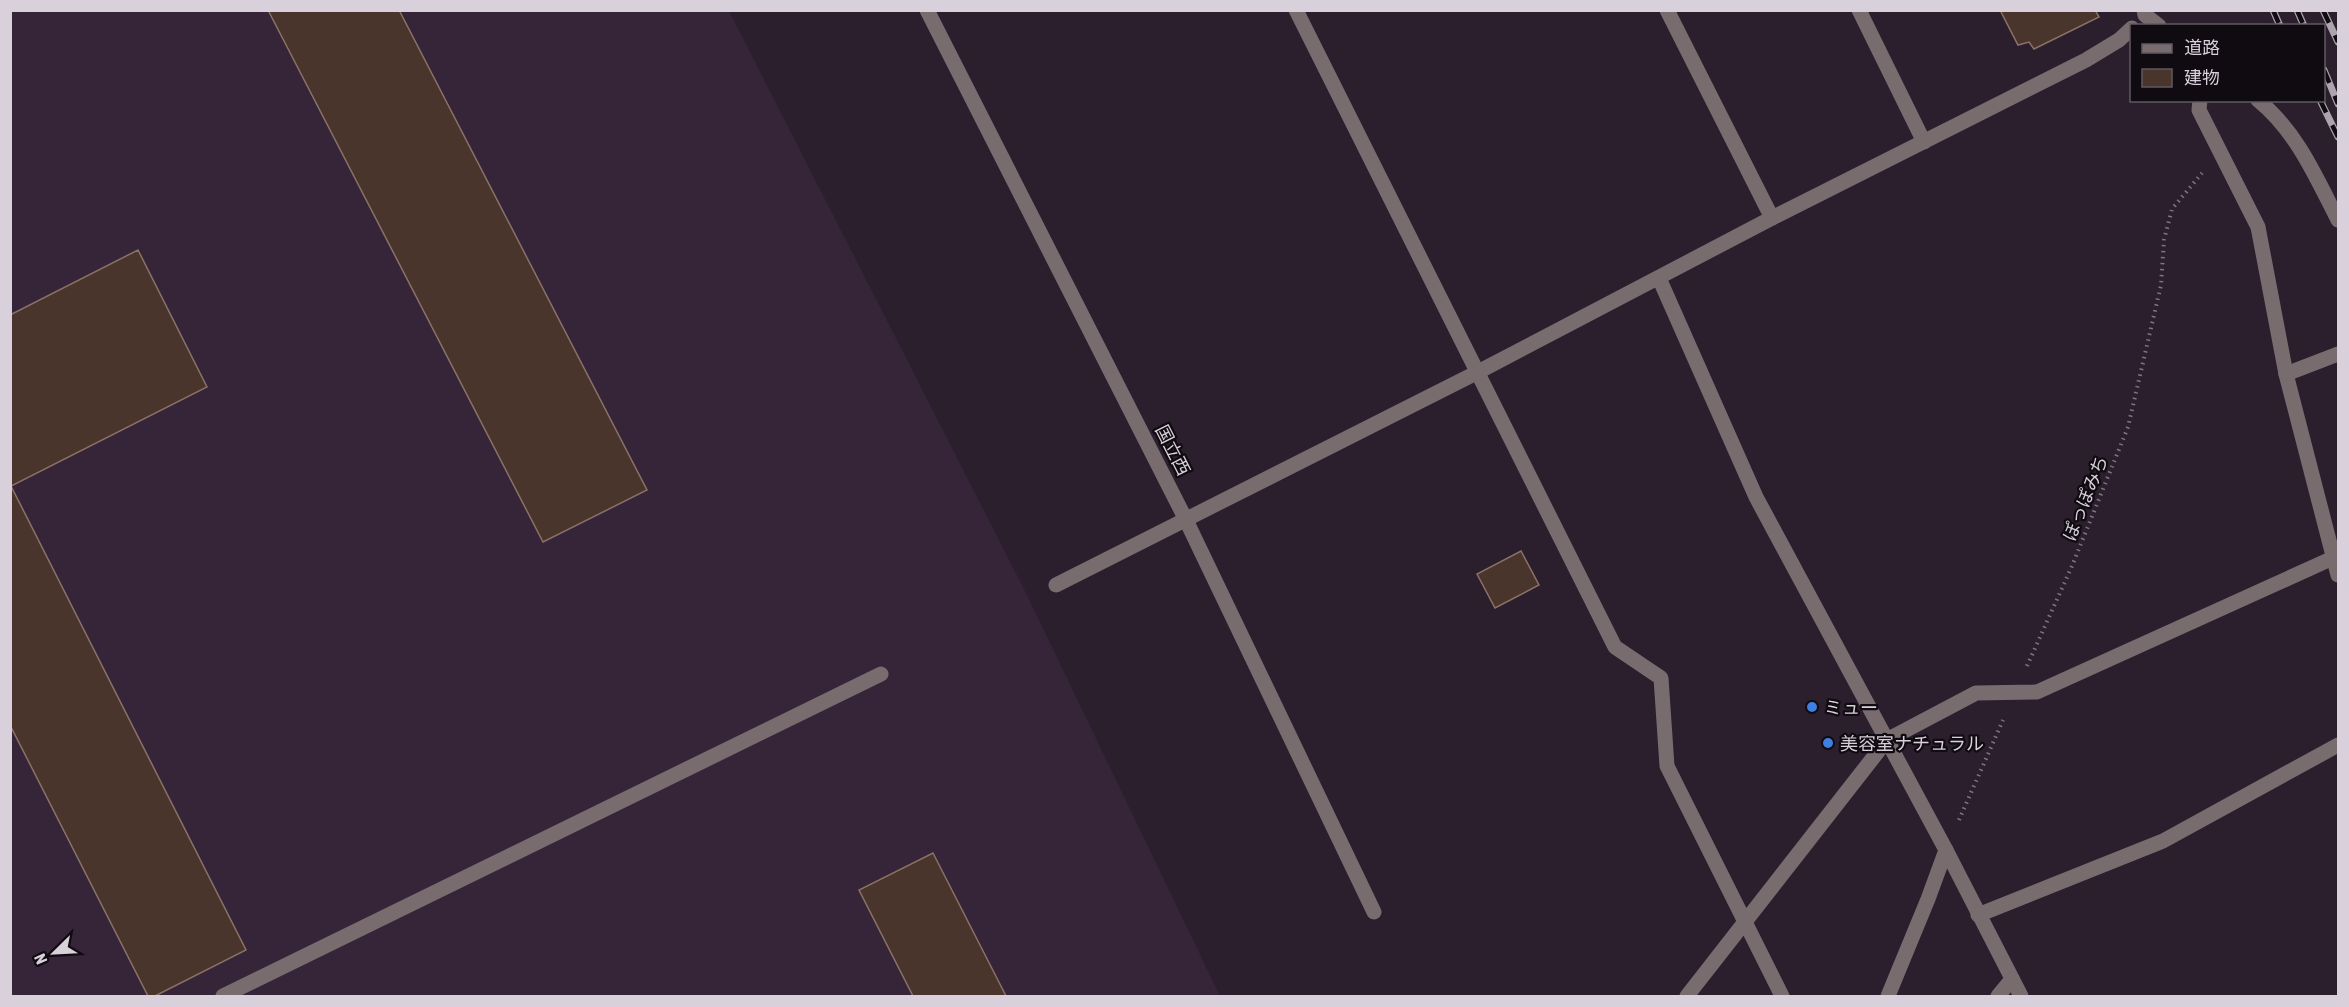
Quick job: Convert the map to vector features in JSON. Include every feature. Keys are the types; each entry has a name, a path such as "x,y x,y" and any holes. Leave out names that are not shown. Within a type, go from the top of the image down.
{"street":[{"name":"国立西","path":"927,10 1185,518 1374,912"},
{"path":"1296,10 1615,647 1661,678 1667,766 1782,996"},
{"path":"1667,10 1772,218"},
{"path":"1859,10 1924,142"},
{"path":"1056,585 1185,518 1479,372 1772,218 2086,60 2119,40 2130,29"},
{"path":"2200,102 2199,110 2258,227 2286,374 2338,574"},
{"path":"2260,102 2285,127 2303,151 2338,220"},
{"path":"1659,278 1756,498 1946,850 2021,996"},
{"path":"2286,374 2338,354"},
{"path":"1687,996 1887,740 1976,693 2037,692 2333,558"},
{"path":"223,996 882,674"},
{"path":"1978,915 2163,841 2338,745"},
{"path":"1888,996 1946,850"},
{"path":"1998,996 2012,979"}],"path":[{"name":"ぽっぽみち","path":"1946,850 2072,566 2128,426 2161,285 2164,240 2172,209 2185,190 2220,152"}],"shaded area":[{"path":"10,11 729,11 1027,595 1220,996 11,996"}],"building":[{"path":"268,10 399,10 647,490 543,542"},
{"path":"2000,10 2095,10 2099,17 2034,49 2029,42 2018,45"},
{"path":"138,250 207,387 11,486 246,950 155,996 148,996 10,725 10,315"},
{"path":"1521,551 1539,585 1495,608 1477,574"},
{"path":"933,853 1006,996 913,996 859,890"}],"railway":[{"path":"2273,10 2279,24"},
{"path":"2297,10 2303,24"},
{"path":"2323,10 2338,42"},
{"path":"2325,72 2338,104"},
{"path":"2321,102 2338,137"}],"place":[{"name":"ミュー","path":"1812,707"},
{"name":"美容室ナチュラル","path":"1828,743"}]}
